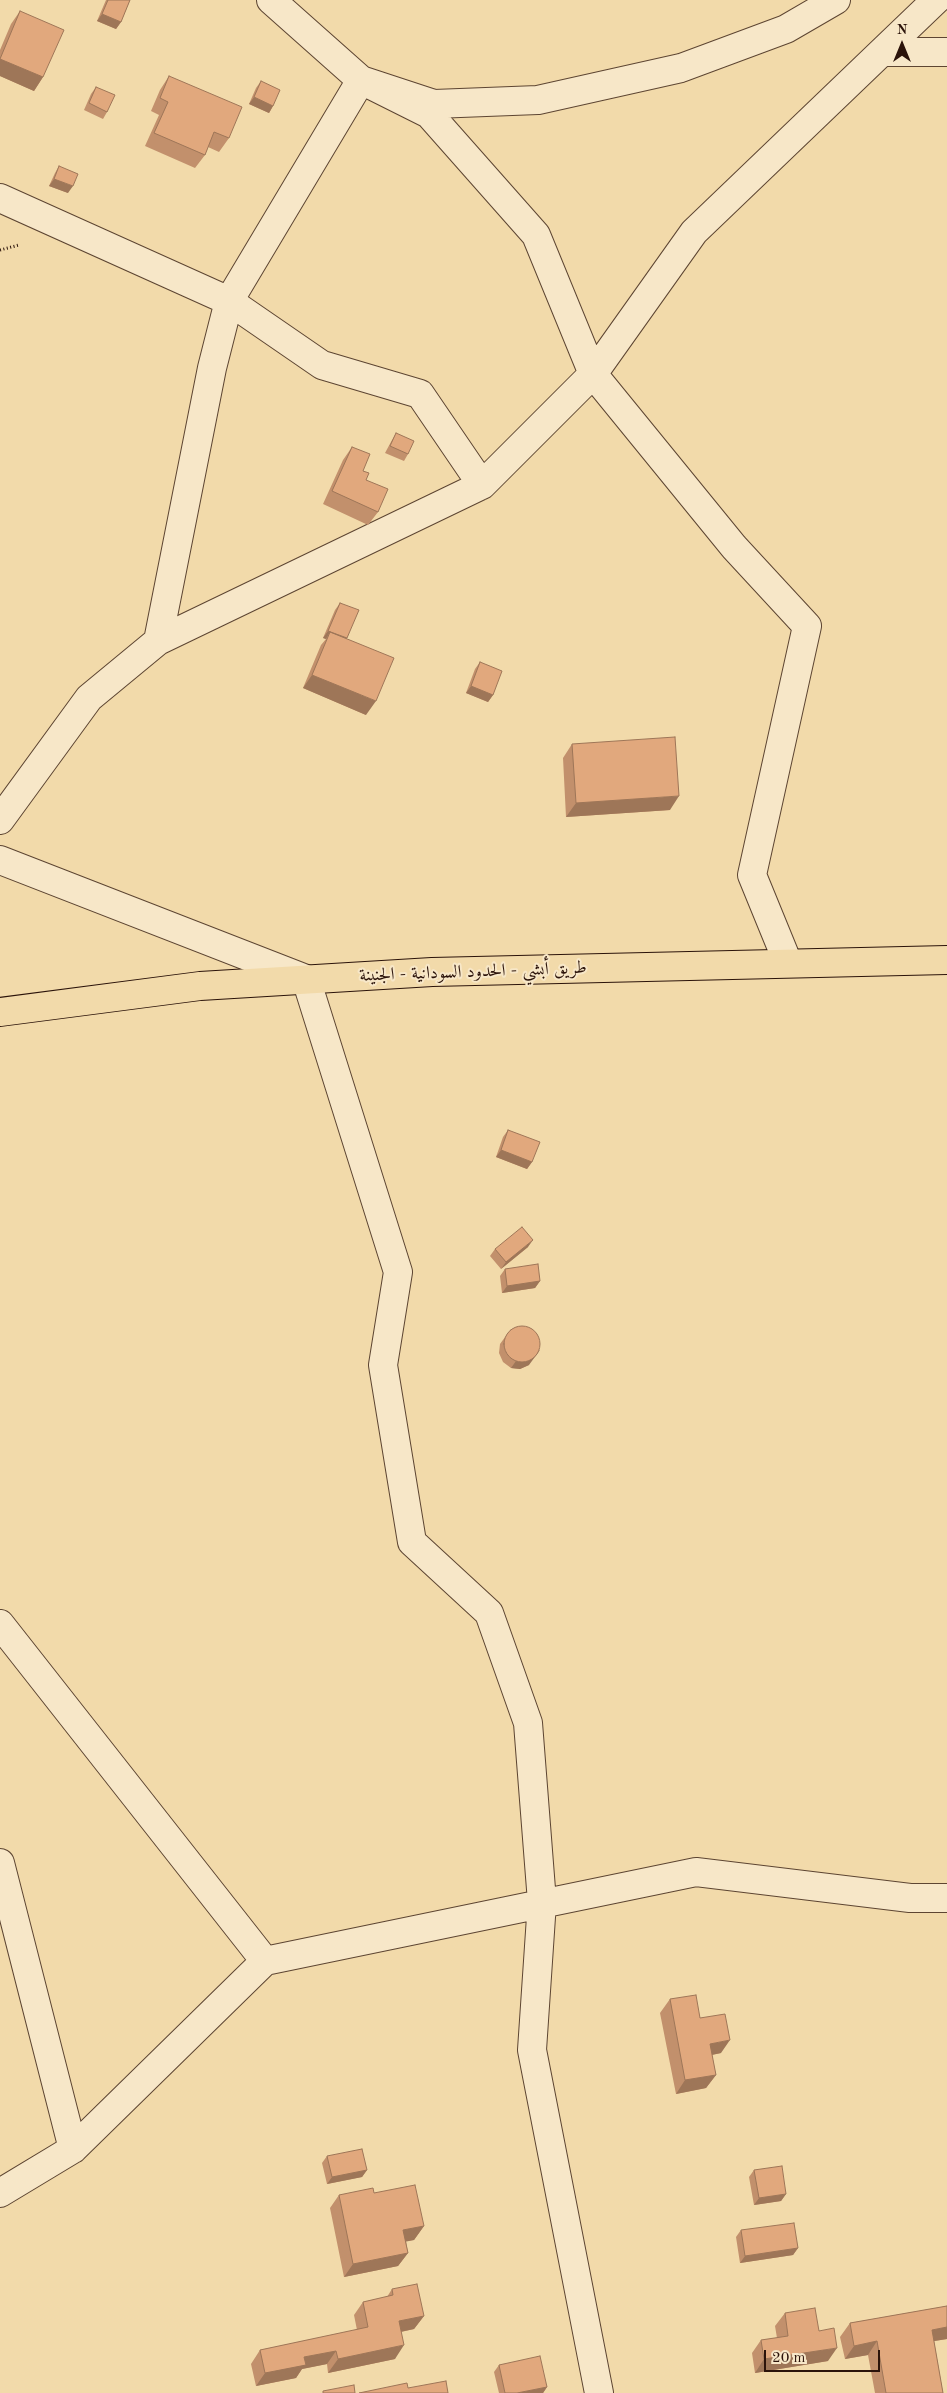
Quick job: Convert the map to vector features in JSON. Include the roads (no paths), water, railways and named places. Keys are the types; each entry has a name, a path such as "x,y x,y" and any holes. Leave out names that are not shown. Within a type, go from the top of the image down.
{"highway":[{"name":"طريق أبشي - الحدود السودانية - الجنينة","path":"0,1012 200,986 432,972 947,960"}],"street":[{"path":"271,0 361,80 429,114 536,235 593,374 734,547 807,626 752,875 788,963"},
{"path":"361,80 434,104 538,100 680,68 786,30 836,0"},
{"path":"0,820 89,698 158,641 482,485 593,374 694,232 936,0"},
{"path":"882,52 947,52"},
{"path":"158,641 212,368 229,301 361,80"},
{"path":"0,198 229,301 322,365 420,394 482,485"},
{"path":"0,860 306,979 398,1272 383,1366 412,1542 489,1613 528,1723 542,1902 532,2050 599,2393"},
{"path":"0,1624 265,1961"},
{"path":"0,1863 73,2149"},
{"path":"0,2193 73,2149 265,1961 521,1909 542,1902 696,1872 910,1898 947,1898"}]}
